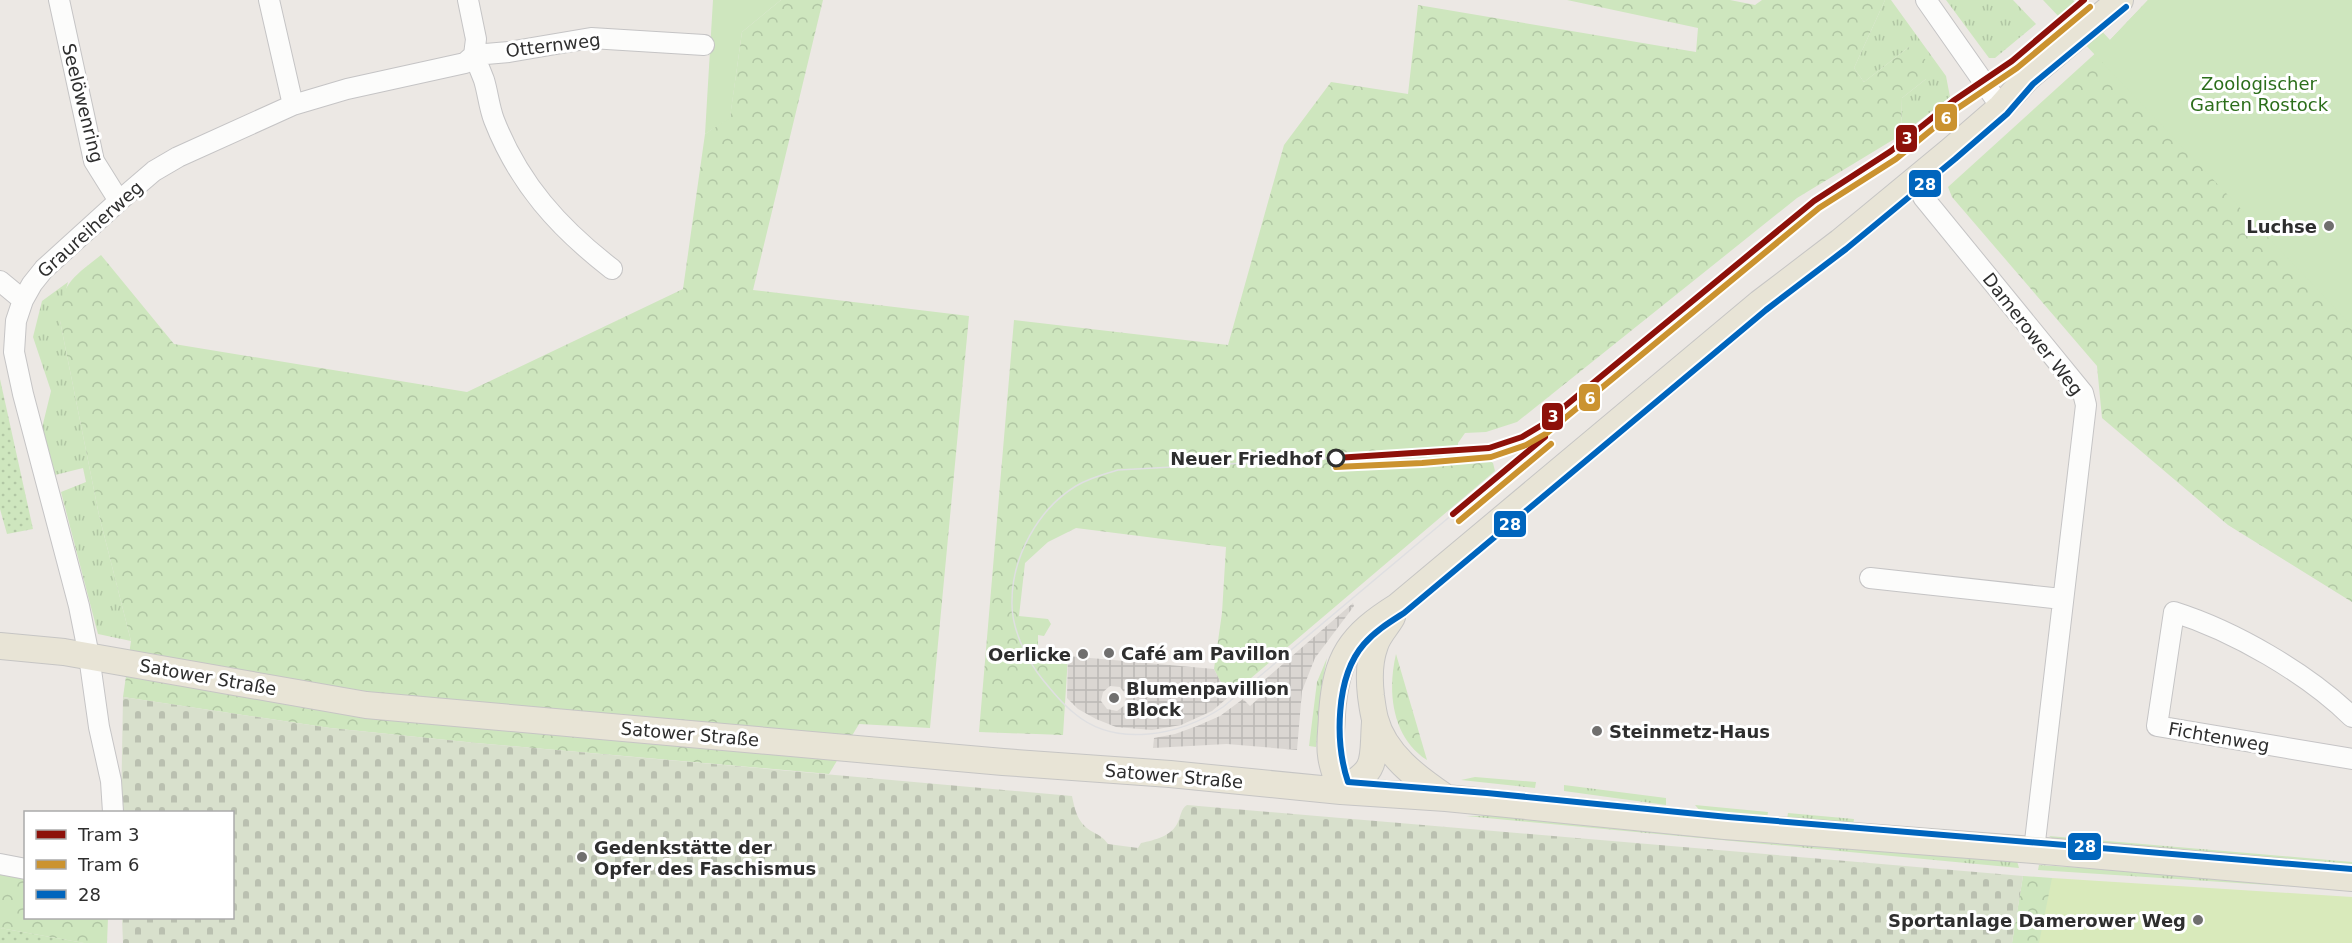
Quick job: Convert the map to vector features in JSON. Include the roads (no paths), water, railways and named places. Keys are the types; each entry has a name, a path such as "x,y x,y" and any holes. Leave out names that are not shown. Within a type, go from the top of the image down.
{"main road":[{"path":"1398,606 1375,643 1370,662 1370,686 1375,719 1372,764 1363,777 1341,791 1331,757 1330,745 1334,684 1341,663 1351,645 1361,634 1398,606 1751,310 1840,242 2001,107 2027,78 2120,0"},
{"name":"Satower Straße","path":"0,646 89,656 366,705 1341,791 1446,798 1725,826 2352,878"},
{"path":"1375,719 1386,744 1403,764 1446,798"}],"street":[{"name":"Seelöwenring","path":"59,0 94,161 119,201"},
{"path":"269,0 293,105"},
{"path":"468,0 476,39 474,55 484,79 494,119 512,159 552,217 578,243 612,269"},
{"path":"1926,0 2001,107"},
{"name":"Otternweg","path":"474,55 517,51 591,38 704,45"},
{"name":"Graureiherweg","path":"113,811 111,780 99,727 79,606 14,352 16,321 23,300 44,269 154,171 178,157 293,105 346,89 465,63 474,55"},
{"name":"Damerower Weg","path":"1923,196 2083,393 2086,405 2034,850"},
{"path":"0,281 23,300"},
{"path":"1870,578 2062,599"},
{"name":"Fichtenweg","path":"2352,717 2338,703 2306,680 2271,659 2207,623 2174,612 2157,726 2352,759"},
{"path":"0,864 24,869"}],"tram line":[{"name":"3","path":"1336,458 1489,448 1522,437 1542,425 1814,201 1891,151 1953,101 2012,61 2084,0"},
{"name":"6","path":"1336,467 1491,457 1526,445 1547,433 1819,208 1896,159 1958,108 2017,68 2090,7"},
{"name":"3","path":"1453,514 1545,437"},
{"name":"6","path":"1459,521 1551,444"},
{"path":"1336,458 1118,470 1086,481 1062,496 1050,507 1030,536 1022,551 1013,584 1014,622 1025,653 1037,672 1070,709 1091,724 1109,731 1148,734 1188,725 1223,707 1453,514"}],"place":[{"name":"Luchse","path":"2329,226"},
{"name":"Neuer Friedhof","path":"1336,458"},
{"name":"Café am Pavillon","path":"1109,653"},
{"name":"Oerlicke","path":"1083,654"},
{"name":"Blumenpavillion Block","path":"1114,698"},
{"name":"Steinmetz-Haus","path":"1597,731"},
{"name":"Gedenkstätte der Opfer des Faschismus","path":"582,857"},
{"name":"Sportanlage Damerower Weg","path":"2198,920"}],"park label":[{"name":"Zoologischer Garten Rostock","path":"2259,94"}]}
